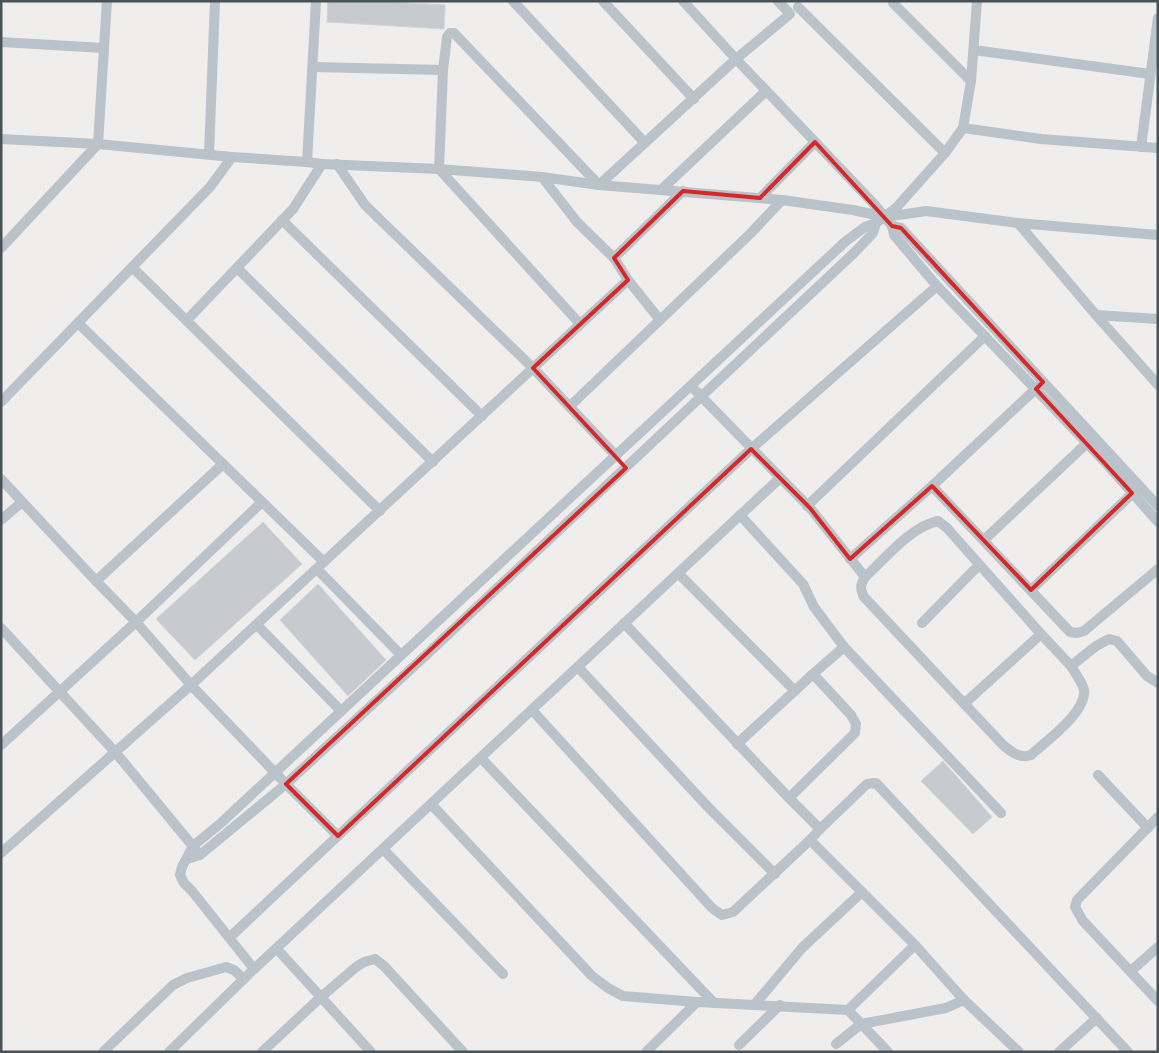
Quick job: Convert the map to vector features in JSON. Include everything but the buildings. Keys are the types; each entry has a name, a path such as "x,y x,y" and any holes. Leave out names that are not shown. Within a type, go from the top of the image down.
{"street":[{"path":"1,248 98,144 107,1"},
{"path":"209,154 216,1"},
{"path":"307,162 316,1"},
{"path":"513,1 645,143"},
{"path":"603,1 694,99"},
{"path":"683,1 736,60 815,142 881,220"},
{"path":"778,1 797,8 945,153"},
{"path":"187,859 200,855 286,784 702,397 855,252 881,220 896,208 945,153 963,128 971,81 977,1"},
{"path":"893,2 971,81"},
{"path":"599,185 736,60 797,8"},
{"path":"1141,147 1158,18"},
{"path":"580,324 439,169 442,70 447,36 450,33 454,33 599,185"},
{"path":"1,42 104,48"},
{"path":"974,50 1150,74"},
{"path":"313,66 442,70"},
{"path":"661,190 766,91"},
{"path":"963,128 1041,139 1158,148"},
{"path":"1,139 98,144 322,164 439,169 542,177 599,185 782,200 853,210 892,226 902,228 1040,386 1136,490 1158,522"},
{"path":"760,198 815,142"},
{"path":"1,402 210,187 232,157"},
{"path":"187,320 293,209 322,164"},
{"path":"338,164 365,205 534,368 616,456"},
{"path":"542,177 576,222 614,258 628,280 660,320"},
{"path":"614,258 683,191"},
{"path":"570,406 751,233 782,200"},
{"path":"254,969 184,883 180,875 193,846 275,773 846,241 865,226 881,220 926,211 1018,223 1158,235"},
{"path":"282,220 482,416"},
{"path":"1018,223 1158,385"},
{"path":"892,226 894,235 937,286 985,336 1040,386 1087,443 1136,490 1158,506"},
{"path":"132,266 380,511"},
{"path":"237,268 433,462"},
{"path":"1,853 191,685 628,280"},
{"path":"230,938 751,449 937,286"},
{"path":"1096,315 1158,319"},
{"path":"78,323 262,502 401,655"},
{"path":"807,506 985,336"},
{"path":"691,386 807,506 865,577"},
{"path":"850,559 1040,386"},
{"path":"984,540 1087,443"},
{"path":"96,582 223,464"},
{"path":"169,1052 254,969 780,478"},
{"path":"1,480 136,622 191,685 338,836"},
{"path":"932,486 1070,632 1084,631 1158,569"},
{"path":"1031,590 1136,490"},
{"path":"1,520 22,502"},
{"path":"1,745 136,622 262,502"},
{"path":"740,515 803,584 814,607 844,646 1001,813"},
{"path":"938,521 947,528 1071,666 1084,689 1083,701 1075,713 1031,755 1024,757 1016,754 1003,745 864,597 861,584 865,577 914,531 938,521"},
{"path":"922,623 979,565"},
{"path":"678,573 795,691"},
{"path":"624,623 788,798 820,829"},
{"path":"257,624 341,711"},
{"path":"2,630 116,753 200,855"},
{"path":"965,703 1041,634"},
{"path":"1071,666 1096,646 1109,639 1116,641 1147,676 1158,683"},
{"path":"738,744 844,646"},
{"path":"578,667 708,807 775,874"},
{"path":"788,798 854,733 856,724 851,715 813,674"},
{"path":"532,710 712,908 722,915 733,912 775,874 867,784 876,783 1128,1052"},
{"path":"481,758 714,1003"},
{"path":"1098,775 1148,828"},
{"path":"431,804 592,976 624,996 848,1010 888,1052"},
{"path":"1158,817 1077,900 1075,907 1083,921 1158,1000"},
{"path":"810,840 915,945 964,1000 1019,1052"},
{"path":"383,849 503,974"},
{"path":"755,1004 802,948 862,892"},
{"path":"848,1010 915,945"},
{"path":"1131,971 1158,947"},
{"path":"277,948 345,1022 366,1050"},
{"path":"262,1052 321,997 364,962 375,960 384,966 463,1052"},
{"path":"103,1052 172,985 187,978 226,968 234,970 244,979"},
{"path":"836,1044 861,1024 946,1008 964,1000"},
{"path":"646,1052 697,1002"},
{"path":"739,1044 780,1006"},
{"path":"1060,1052 1097,1018"}],"highlighted area":[{"path":"815,142 892,226 901,228 1043,382 1036,389 1132,493 1031,590 932,486 850,559 810,508 751,449 338,836 286,784 626,468 533,368 628,280 614,258 683,191 760,198"}]}
